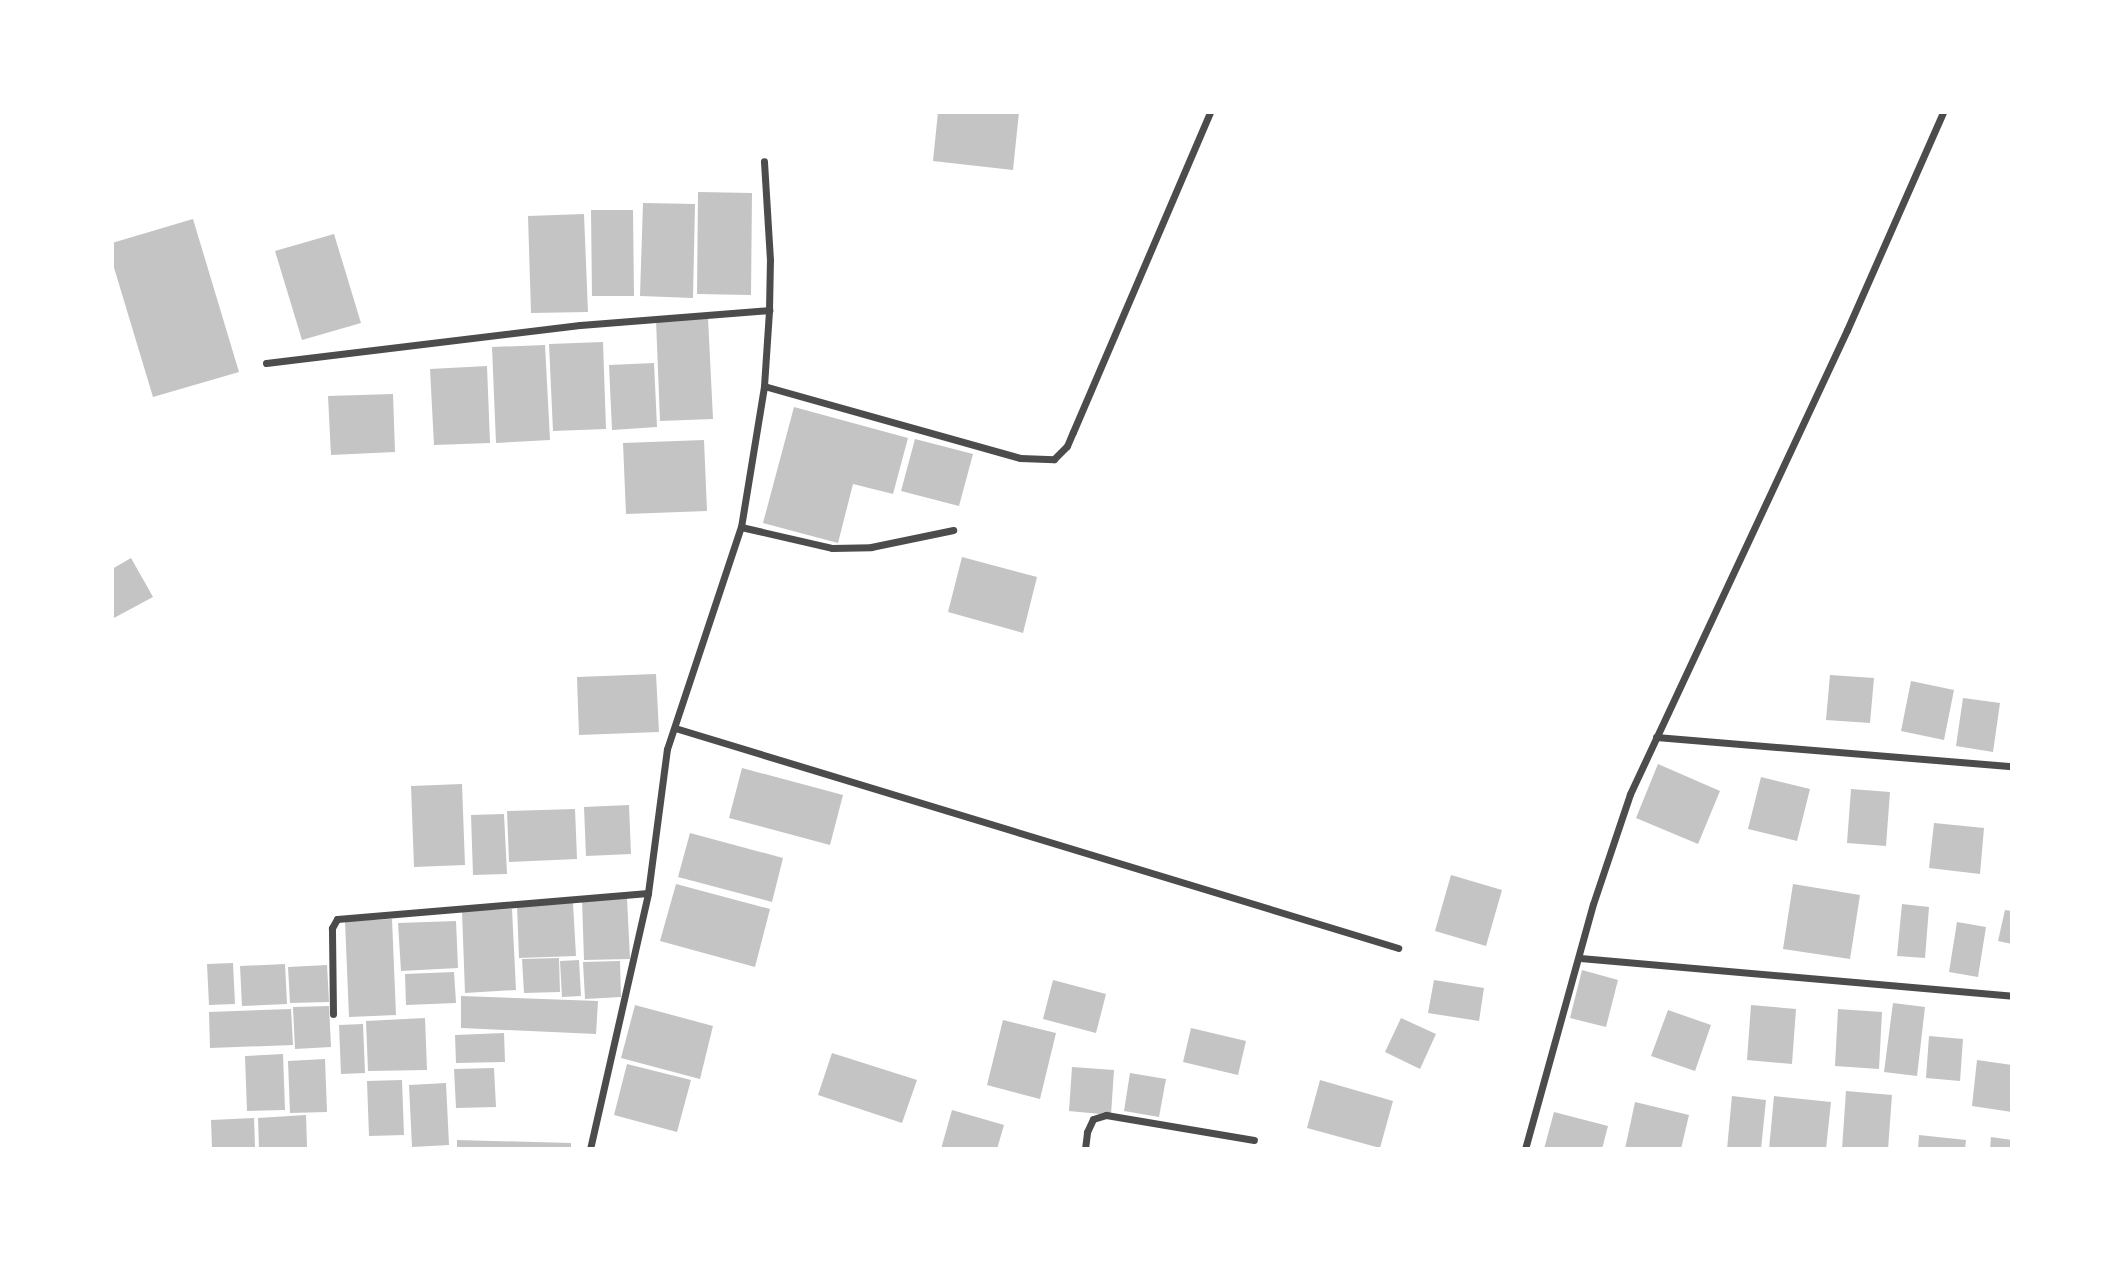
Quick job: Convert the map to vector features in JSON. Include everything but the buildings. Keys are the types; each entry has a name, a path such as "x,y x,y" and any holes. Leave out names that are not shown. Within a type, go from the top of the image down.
{"street":[{"path":"764,386 1020,458 1054,459 1067,446 1210,112"},
{"path":"1525,1149 1609,851 1630,794 1847,330 1943,112"},
{"path":"590,1149 648,892 667,749 741,527 764,386 769,310 770,260 764,161"},
{"path":"266,363 592,324 769,310"},
{"path":"741,527 832,548 871,547 953,530"},
{"path":"675,728 1398,948"},
{"path":"1656,737 2012,765"},
{"path":"334,1014 332,928 337,919 648,892"},
{"path":"1580,958 2012,996"},
{"path":"1085,1149 1087,1132 1093,1119 1105,1115 1254,1140"}]}
